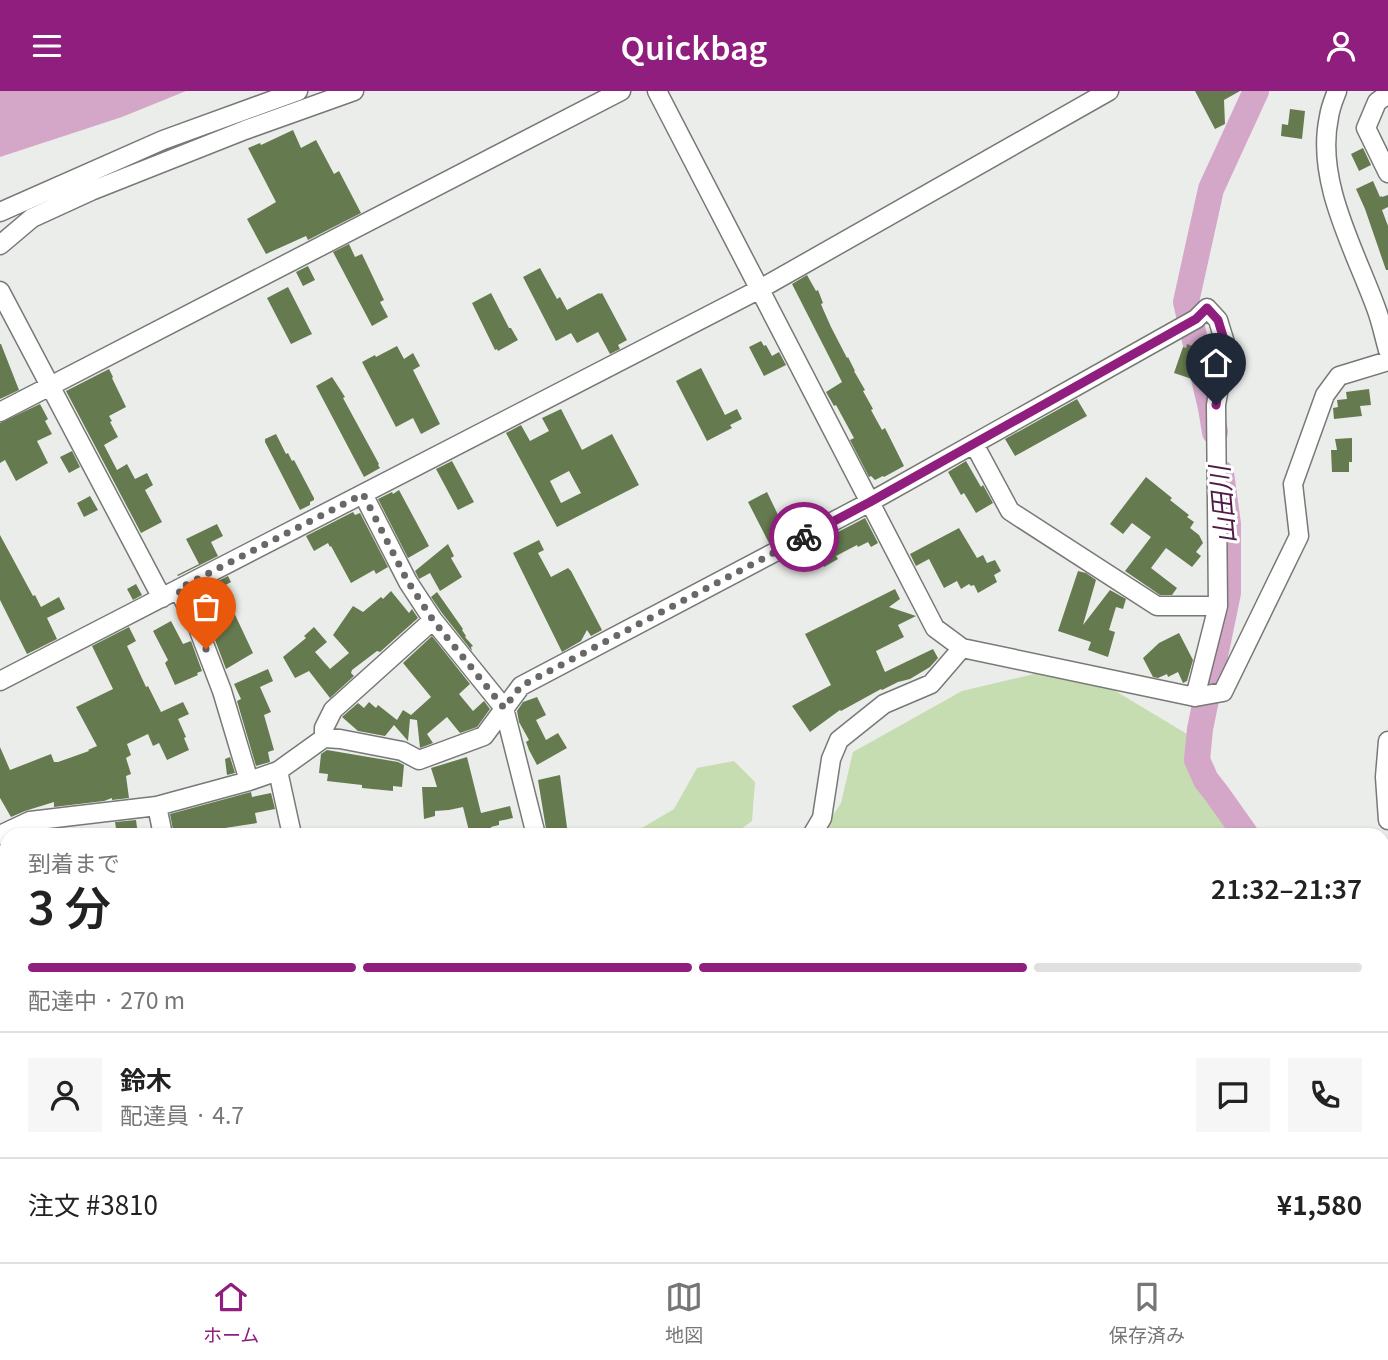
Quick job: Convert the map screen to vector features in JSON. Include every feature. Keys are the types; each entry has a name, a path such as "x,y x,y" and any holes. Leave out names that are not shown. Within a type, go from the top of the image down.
{"street":[{"path":"0,232 11,222 4,210 163,140 298,91"},
{"path":"0,245 32,218 91,191 245,130 354,91"},
{"path":"0,412 621,91"},
{"path":"657,91 934,628 962,647 1195,697 1223,692 1299,536 1293,484 1325,395 1339,376 1388,361"},
{"path":"0,681 760,289 1110,91"},
{"path":"1337,91 1328,117 1328,169 1338,212 1377,311 1388,350"},
{"path":"1388,94 1377,102 1366,128 1388,173"},
{"path":"0,292 162,597"},
{"path":"31,828 157,806 249,781 278,771 324,738 402,751 419,760 484,736 521,686 870,502 1196,319 1207,308 1218,320 1226,346 1216,405 1218,606 1195,697"},
{"path":"974,444 1010,511 1157,606 1218,606"},
{"path":"363,494 408,582 433,620 504,708 534,828"},
{"path":"178,589 198,628 222,691 249,781"},
{"path":"324,738 324,728 333,710 433,620"},
{"path":"816,828 822,818 831,759 839,740 884,704 931,684 962,647"},
{"path":"1388,741 1385,777 1388,820"},
{"path":"278,771 290,828"},
{"path":"157,806 162,828"}],"green space":[{"path":"1072,665 1192,737 1233,828 825,828 841,803 853,752 962,691"},
{"path":"734,761 755,782 752,821 742,828 642,828 674,809 697,768"}],"shaded area":[{"path":"0,91 186,91 122,117 0,157"}],"building":[{"path":"1195,91 1240,91 1224,100 1225,124 1215,129"},
{"path":"1290,109 1305,111 1302,139 1281,136 1282,124 1288,125"},
{"path":"293,130 301,148 316,140 334,174 339,171 361,213 308,240 306,236 266,254 247,219 276,202 248,148"},
{"path":"1363,148 1371,165 1359,171 1351,154"},
{"path":"1373,181 1380,197 1388,195 1388,207 1382,210 1388,226 1388,270 1356,189"},
{"path":"349,244 355,257 362,254 384,300 380,302 388,317 372,326 333,252"},
{"path":"308,266 315,280 303,286 296,272"},
{"path":"540,268 557,299 560,297 567,310 602,293 627,340 618,345 620,349 610,354 598,332 577,343 571,333 556,341 523,277"},
{"path":"807,275 816,291 818,290 823,309 865,390 863,391 873,409 871,410 882,430 885,428 904,466 884,477 875,480 869,477 850,440 854,438 826,392 842,382 792,284"},
{"path":"288,287 312,334 291,344 267,298"},
{"path":"491,293 518,340 498,351 495,350 472,303"},
{"path":"761,341 772,356 779,352 786,365 764,376 749,347"},
{"path":"0,344 19,390 0,399"},
{"path":"1187,344 1203,350 1192,379 1174,373 1183,347 1186,348"},
{"path":"397,346 404,359 413,353 420,366 413,370 440,424 421,434 413,418 396,427 362,362"},
{"path":"701,368 725,415 737,409 742,419 730,425 732,428 707,441 676,381"},
{"path":"109,369 126,407 109,416 118,437 104,445 117,470 127,464 135,479 147,473 153,485 145,490 162,522 141,533 66,391"},
{"path":"332,377 379,464 380,468 364,477 316,386"},
{"path":"1369,389 1371,405 1360,406 1362,416 1334,419 1333,408 1338,407 1337,400 1347,399 1346,392"},
{"path":"1077,399 1087,416 1015,456 1005,439"},
{"path":"40,404 52,434 37,441 48,463 16,481 5,460 0,463 0,423"},
{"path":"561,409 582,450 612,434 639,485 557,527 506,433 521,425 530,441 549,431 542,418","holes":["569,471 581,493 561,503 550,481"]},
{"path":"276,434 286,454 294,460 314,498 310,505 300,510 265,442 265,439"},
{"path":"1352,438 1352,462 1349,462 1349,472 1332,472 1331,450 1337,450 1335,439"},
{"path":"72,451 80,467 69,473 60,457"},
{"path":"452,461 474,502 458,510 436,469"},
{"path":"966,461 993,503 976,513 964,493 961,495 948,472"},
{"path":"1146,477 1189,515 1187,517 1194,522 1190,528 1199,535 1203,543 1196,552 1201,556 1192,567 1166,548 1151,568 1177,588 1172,595 1160,595 1125,571 1151,537 1132,523 1123,534 1110,524"},
{"path":"399,490 429,546 408,558 378,499"},
{"path":"767,492 781,521 773,525 779,537 769,543 748,502"},
{"path":"90,496 98,510 84,517 77,503"},
{"path":"353,512 355,515 360,513 388,567 376,574 374,570 351,583 331,546 328,543 314,551 306,536"},
{"path":"865,518 878,543 871,547 868,542 858,547 857,545 836,556 838,559 824,567 813,545"},
{"path":"217,524 223,536 211,542 218,556 178,576 199,564 186,539"},
{"path":"959,528 977,558 983,555 987,563 995,560 1001,571 994,575 997,582 978,593 974,585 969,584 961,589 957,581 944,588 929,559 916,566 910,554"},
{"path":"0,535 41,607 59,597 65,609 47,618 57,639 27,654 0,600"},
{"path":"539,540 544,550 538,553 551,577 568,568 571,571 602,630 591,636 587,630 581,641 562,652 513,553"},
{"path":"448,544 454,556 451,558 462,577 440,591 430,573 419,579 415,571"},
{"path":"1078,571 1096,580 1083,625 1110,590 1126,599 1123,609 1116,607 1109,630 1115,632 1108,657 1088,650 1091,642 1058,631"},
{"path":"228,576 231,582 222,587 253,653 226,669 209,624 193,594"},
{"path":"136,584 142,595 133,600 127,589"},
{"path":"895,589 900,599 889,607 916,616 898,625 904,637 876,651 885,672 933,649 938,658 930,667 910,679 881,689 840,710 810,732 792,706 831,685 805,634"},
{"path":"391,591 409,613 412,609 418,618 380,652 377,651 352,670 354,676 330,698 309,671 295,678 283,657 306,638 304,636 314,627 327,642 315,652 330,669 349,653 333,635 353,606 363,612"},
{"path":"437,592 463,629 465,637 473,646 472,651 431,597"},
{"path":"171,621 183,644 191,641 202,671 175,685 165,663 168,660 153,631"},
{"path":"129,627 136,641 127,646 161,712 183,702 189,714 178,719 189,750 167,760 159,743 153,746 148,734 127,744 131,755 126,758 131,774 126,776 129,798 54,807 54,802 11,817 0,798 0,747 10,770 51,754 54,762 58,762 97,746 76,707 113,689 92,646"},
{"path":"1179,633 1193,660 1187,681 1183,683 1178,672 1168,677 1167,674 1153,677 1143,658 1159,643"},
{"path":"432,636 470,684 459,694 473,711 484,701 490,709 477,727 460,733 447,717 427,734 433,743 420,748 417,720 410,719 408,741 394,725 385,736 358,731 342,717 358,703 364,708 369,702 376,708 378,705 397,720 403,710 411,715 431,697 403,663"},
{"path":"268,669 273,681 260,687 271,712 264,715 274,750 268,752 270,762 256,766 237,701 241,699 234,684"},
{"path":"537,697 546,715 536,720 546,740 558,733 567,748 537,765 526,742 529,740 519,722 517,711 523,702"},
{"path":"327,750 398,762 404,765 402,787 393,786 393,791 327,781 328,774 319,773 321,754"},
{"path":"230,757 235,773 227,775 225,759"},
{"path":"467,757 481,813 510,806 513,818 499,821 499,825 491,828 468,828 463,807 435,811 435,816 424,819 422,787 437,787 431,768"},
{"path":"560,775 567,828 546,828 538,780"},
{"path":"251,792 252,797 271,793 275,809 255,813 257,823 225,828 173,828 170,814"},
{"path":"136,820 137,828 116,828 115,822"}],"waterway":[{"name":"山田川","path":"1215,432 1186,302 1211,189 1256,91"},
{"name":"山田川","path":"1221,473 1228,524 1228,593 1200,729 1197,760 1206,780 1241,828"}],"way so far":[{"path":"206,649 178,589 363,494 408,582 433,620 504,708 521,686 804,537"}],"route":[{"path":"804,537 1196,319 1207,308 1218,320 1226,346 1216,405"}]}
